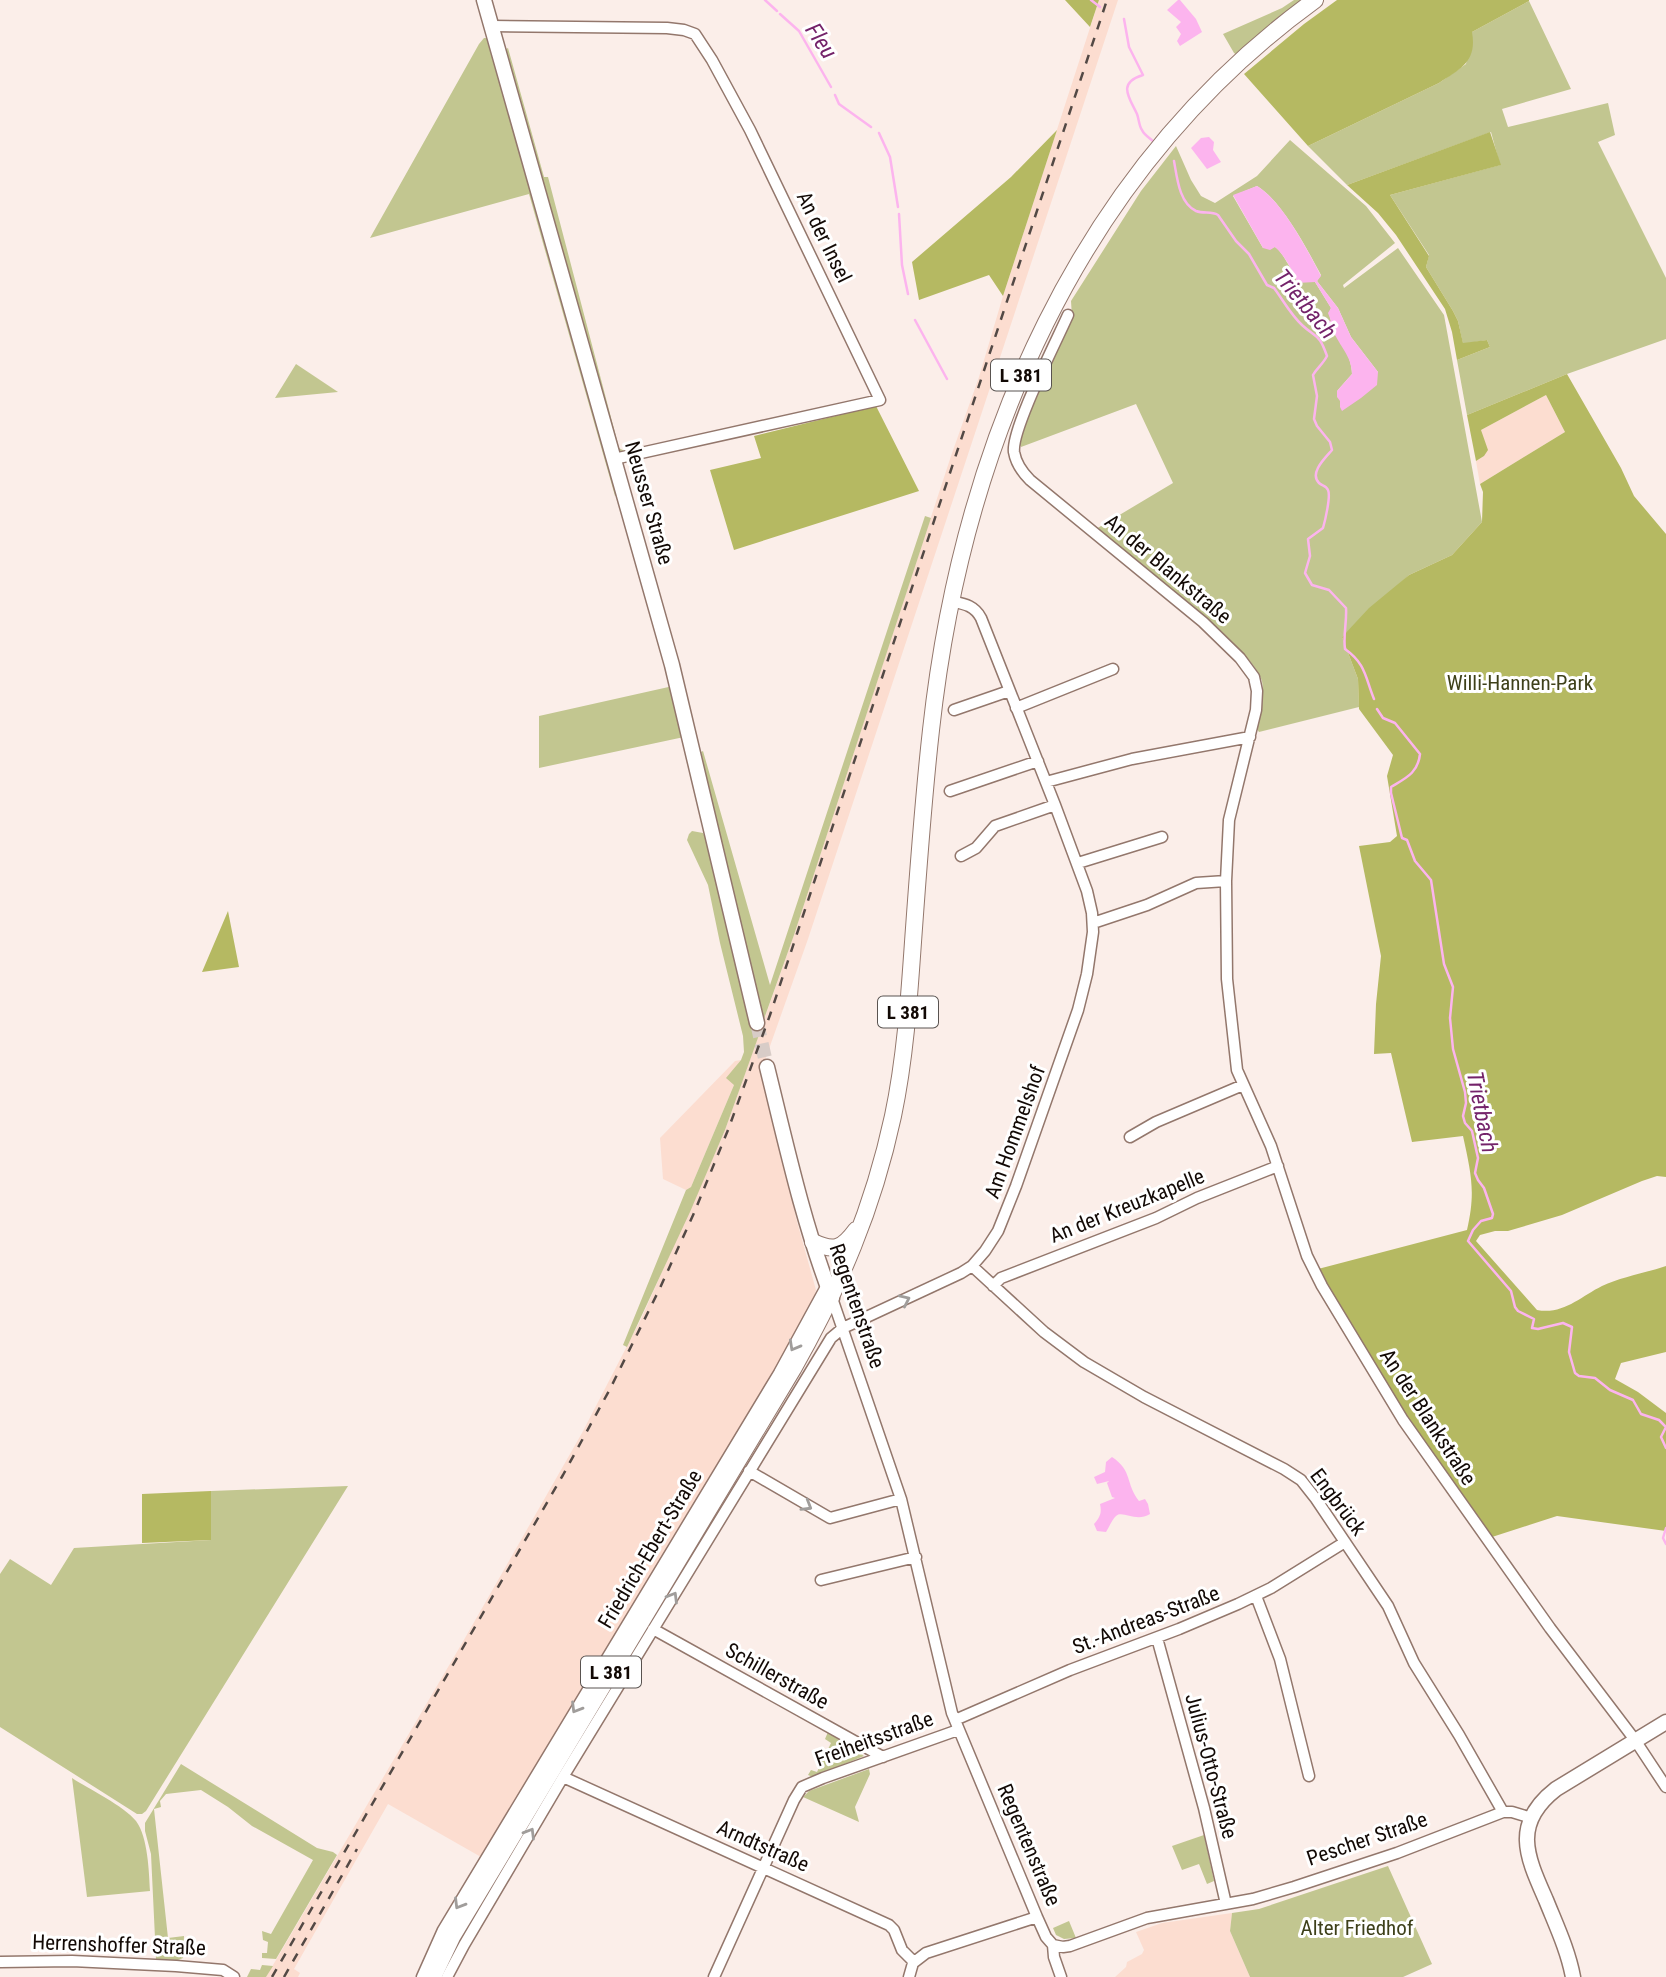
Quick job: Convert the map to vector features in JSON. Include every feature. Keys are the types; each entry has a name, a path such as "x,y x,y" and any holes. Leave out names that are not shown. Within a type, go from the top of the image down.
{"main road":[{"name":"L 381","path":"433,1977 452,1937 790,1375 872,1196 890,1130 903,1050 930,735 950,601 986,465 1031,353 1065,286 1095,236 1161,146 1196,105 1236,65 1315,0"},
{"path":"813,1242 827,1248 840,1247 863,1220"}],"street":[{"name":"Neusser Straße","path":"484,0 681,700 757,1023"},
{"name":"An der Insel","path":"492,26 676,29 695,34 717,68 750,130 880,400 614,459"},
{"name":"An der Blankstraße","path":"1069,315 1020,426 1014,447 1017,463 1030,480 1203,622 1247,665 1255,679 1256,710 1229,820 1226,881 1228,995 1235,1063 1278,1166 1301,1240 1314,1271 1393,1403 1550,1628 1635,1740 1666,1787"},
{"name":"Am Hommelshof","path":"843,1328 972,1266 998,1231 1039,1124 1081,1000 1090,957 1093,923 1090,904 1078,863 1038,761 978,612 970,606 950,601"},
{"path":"1016,708 1113,669"},
{"path":"954,710 1009,691"},
{"path":"1046,782 1132,759 1250,737"},
{"path":"950,791 1038,761"},
{"path":"961,856 975,848 995,825 1055,805"},
{"path":"1078,863 1161,837"},
{"path":"1093,923 1147,905 1196,883 1226,881"},
{"name":"Regentenstraße","path":"767,1067 813,1242 901,1499 956,1725 1037,1917 1053,1945 1061,1977"},
{"path":"1130,1137 1156,1122 1243,1085"},
{"name":"An der Kreuzkapelle","path":"993,1286 1001,1278 1278,1166"},
{"name":"Engbrück","path":"972,1266 1044,1332 1084,1362 1144,1397 1295,1476 1313,1493 1388,1606 1414,1664 1503,1812"},
{"name":"Friedrich-Ebert-Straße","path":"422,1977 430,1955 449,1920 829,1292"},
{"path":"447,1977 563,1777 749,1471 831,1338 843,1328"},
{"path":"749,1471 827,1517 838,1517 901,1499"},
{"name":"St.-Andreas-Straße","path":"956,1725 1070,1670 1157,1638 1256,1596 1345,1542"},
{"path":"821,1580 916,1557"},
{"path":"1256,1596 1284,1670 1309,1776"},
{"name":"Schillerstraße","path":"653,1629 883,1757"},
{"name":"Julius-Otto-Straße","path":"1157,1638 1204,1808 1226,1904"},
{"path":"1573,1977 1565,1949 1528,1858 1527,1840 1532,1818 1541,1802 1556,1789 1666,1722"},
{"name":"Freiheitsstraße","path":"714,1977 802,1787 883,1757 956,1725"},
{"name":"Arndtstraße","path":"563,1777 889,1924 902,1950 914,1962"},
{"path":"1503,1812 1532,1818"},
{"name":"Pescher Straße","path":"1053,1945 1070,1946 1147,1918 1252,1899 1362,1865 1503,1812"},
{"path":"909,1977 914,1962 926,1952 1037,1917"},
{"name":"Herrenshoffer Straße","path":"0,1962 72,1961 176,1966 223,1970 234,1977"}],"shaded area":[{"path":"1099,0 1118,0 808,939 764,1063 796,1218 816,1290 811,1309 538,1769 481,1857 388,1804 294,1969 300,1973 298,1977 266,1977 582,1433 641,1319 725,1130 794,935 979,377"},
{"path":"1178,0 1196,19 1202,32 1180,46 1177,41 1181,34 1176,27 1181,22 1167,10"},
{"path":"1209,137 1214,142 1213,150 1221,162 1207,169 1191,148 1201,138"},
{"path":"1257,186 1276,203 1293,226 1321,276 1317,281 1338,308 1351,337 1378,372 1377,385 1342,411 1337,391 1352,374 1350,362 1333,330 1325,329 1318,322 1320,319 1331,321 1328,313 1331,308 1315,282 1297,283 1278,250 1275,247 1270,250 1263,248 1233,195"},
{"path":"1546,395 1565,432 1480,484 1476,461 1484,456 1481,430"},
{"path":"741,1060 735,1068 734,1085 691,1187 686,1190 663,1179 660,1138 735,1061"},
{"path":"1112,1457 1123,1467 1139,1501 1145,1499 1150,1514 1140,1517 1122,1514 1113,1519 1106,1532 1097,1531 1094,1524 1100,1515 1100,1504 1115,1498 1112,1497 1107,1483 1109,1481 1097,1484 1094,1477 1105,1472 1106,1462"},
{"path":"1232,1913 1230,1931 1250,1977 1115,1977 1126,1967 1127,1962 1142,1954 1144,1950 1136,1932 1162,1923"}],"green space":[{"path":"1065,0 1099,0 1090,27"},
{"path":"1294,0 1308,0 1237,55 1234,53 1223,34"},
{"path":"1337,0 1529,1 1472,32 1470,57 1447,78 1308,146 1244,74"},
{"path":"1529,1 1571,89 1502,109 1508,127 1608,103 1615,135 1598,142 1666,278 1666,339 1567,374 1467,415 1457,360 1490,347 1487,340 1463,344 1458,321 1426,267 1429,255 1390,195 1500,165 1491,132 1347,185 1308,146 1439,83 1466,64 1472,32"},
{"path":"484,38 488,38 495,55 492,58 496,69 499,69 619,494 615,496 529,194 370,238"},
{"path":"508,48 544,177 548,177 619,448 626,452 623,453 617,451 505,58 508,57"},
{"path":"1057,130 1003,296 989,275 919,300 912,262 1011,177"},
{"path":"1490,132 1501,165 1390,195 1429,256 1426,267 1458,321 1463,343 1487,340 1490,347 1457,360 1445,309 1396,235 1378,213 1347,185"},
{"path":"1290,140 1366,206 1395,243 1343,285 1344,288 1398,248 1444,315 1482,522 1452,555 1409,575 1342,637 1358,679 1359,707 1259,732 1257,729 1263,687 1254,666 1214,625 1096,529 1173,483 1136,404 1021,447 1018,442 1029,410 1072,317 1071,301 1141,191 1176,146 1201,196 1215,203 1257,176","holes":["1257,186 1293,226 1321,275 1317,281 1338,308 1351,337 1378,372 1337,391 1352,374 1342,345 1333,332 1321,323 1331,321 1331,308 1315,282 1296,281 1296,274 1278,250 1275,247 1263,248 1233,196"]},
{"path":"296,364 338,392 275,398"},
{"name":"Willi-Hannen-Park","path":"1567,374 1634,496 1666,534 1666,1177 1657,1176 1642,1181 1562,1215 1508,1231 1480,1235 1476,1241 1537,1310 1563,1308 1609,1283 1666,1266 1666,1352 1621,1363 1615,1379 1666,1413 1666,1531 1557,1516 1492,1537 1407,1417 1318,1269 1467,1230 1472,1193 1463,1136 1412,1142 1391,1053 1374,1054 1381,956 1359,846 1390,842 1397,836 1387,776 1393,755 1359,709 1358,679 1342,637 1369,608 1409,575 1452,555 1482,522 1483,492 1480,484 1565,432 1546,395 1481,430 1488,450 1476,461 1467,415"},
{"path":"876,406 919,491 734,550 710,470 761,458 754,436"},
{"path":"925,516 931,518 764,1019 732,896 701,752 703,751 770,985"},
{"path":"673,686 684,737 539,768 539,716"},
{"path":"692,831 703,833 706,839 755,1029 764,1021 725,1130 627,1347 623,1345 686,1190 691,1187 734,1085 726,1078 744,1052 743,1036 708,885 687,840"},
{"path":"228,911 239,967 202,972"},
{"path":"348,1486 142,1814 137,1814 0,1727 0,1574 10,1559 51,1585 74,1548 211,1540 211,1491"},
{"path":"211,1491 211,1540 142,1543 142,1494"},
{"path":"828,1732 864,1756 813,1777 808,1775 811,1770 817,1772 831,1743 825,1739"},
{"path":"181,1764 317,1848 337,1855 276,1959 262,1958 262,1953 267,1953 268,1942 263,1940 262,1931 271,1934 313,1860 252,1826 201,1790 166,1794 160,1801 161,1807 154,1809 168,1938 184,1936 183,1958 156,1959 151,1854 145,1823"},
{"path":"869,1769 870,1774 855,1807 859,1822 803,1797 809,1791"},
{"path":"72,1778 115,1804 136,1821 145,1845 150,1891 87,1897"},
{"path":"1204,1835 1214,1881 1207,1884 1199,1864 1182,1870 1172,1846"},
{"name":"Alter Friedhof","path":"1388,1866 1432,1964 1403,1977 1250,1977 1230,1931 1232,1913 1259,1909"},
{"path":"1069,1921 1076,1938 1064,1939 1056,1935 1053,1928"},
{"path":"262,1965 273,1966 266,1977 247,1977 251,1969 260,1970"}],"waterway":[{"name":"Fleu","path":"765,0 777,11"},
{"name":"Trietbach","path":"1091,0 1100,7"},
{"name":"Fleu","path":"780,14 799,31 831,87"},
{"name":"Trietbach","path":"1124,19 1129,47 1143,75 1130,82 1127,91 1144,134 1154,142"},
{"name":"Fleu","path":"835,95 839,104 871,127"},
{"name":"Fleu","path":"879,133 890,157 898,207"},
{"name":"Trietbach","path":"1174,161 1182,196 1186,202 1196,211 1218,215 1249,254 1267,285 1274,288 1298,321 1320,340 1327,356 1313,375 1317,396 1314,419 1330,442 1332,450 1319,466 1316,475 1319,483 1328,490 1328,503 1323,528 1308,539 1310,556 1305,573 1312,585 1329,590 1346,608 1345,649 1361,666 1374,699"},
{"name":"Fleu","path":"899,214 902,265 908,294"},
{"name":"Fleu","path":"915,320 947,379"},
{"name":"Trietbach","path":"1377,709 1383,718 1395,723 1420,754 1417,766 1406,778 1391,787 1391,793 1402,838 1407,840 1415,861 1431,880 1444,964 1453,987 1450,1018 1453,1049 1465,1092 1463,1116 1472,1131 1478,1158 1475,1173 1484,1188 1493,1214 1492,1218 1481,1221 1468,1241 1511,1291 1518,1311 1534,1319 1532,1328 1563,1323 1572,1327 1569,1352 1575,1373 1595,1378 1610,1390 1633,1400 1641,1414 1659,1420 1666,1427"},
{"name":"Trietbach","path":"1666,1427 1661,1437 1666,1448"},
{"name":"Trietbach","path":"1666,1528 1663,1538 1666,1544"}],"tunnel":[{"path":"757,1023 767,1067"}],"railway":[{"path":"272,1977 563,1475 610,1389 694,1213 770,1015 1107,0"},
{"path":"284,1977 357,1849"}]}
